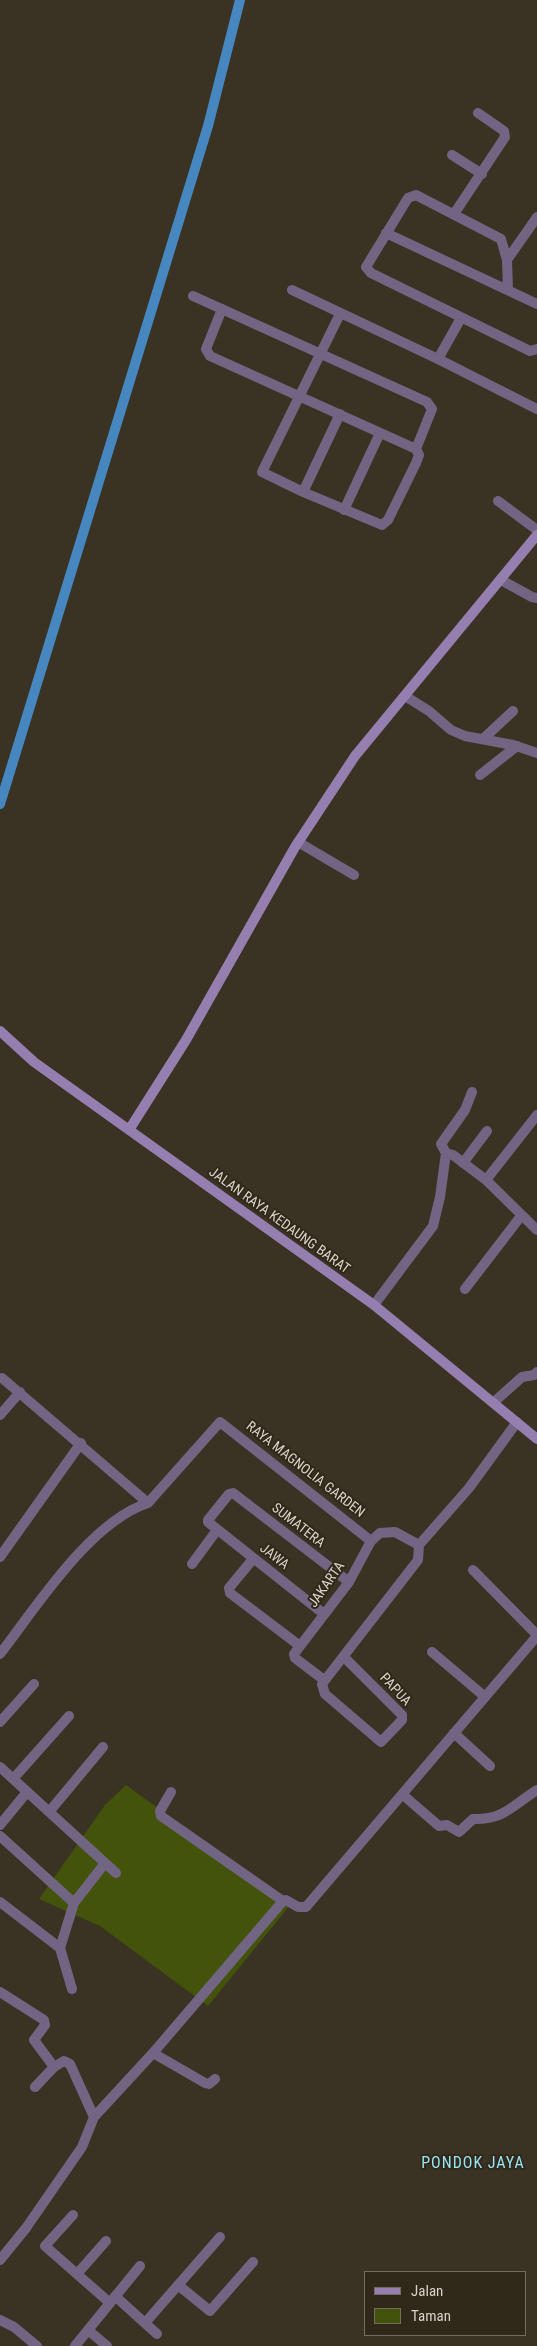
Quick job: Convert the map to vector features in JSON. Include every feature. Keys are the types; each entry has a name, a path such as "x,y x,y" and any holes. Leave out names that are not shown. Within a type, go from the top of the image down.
{"street":[{"path":"454,214 482,174 505,135 504,131 478,113"},
{"path":"452,155 482,174"},
{"path":"508,290 507,260 501,239 416,195 412,195 367,265 368,272 461,318 530,351 537,349"},
{"path":"507,260 533,230 537,217"},
{"path":"386,233 537,304"},
{"path":"292,290 438,358 537,409"},
{"path":"193,296 320,355 427,402 432,409 416,448 418,458 386,522 380,525 303,492 264,474 262,471 298,395 320,355 340,314"},
{"path":"222,309 206,349 208,353 416,448"},
{"path":"438,358 461,318"},
{"path":"303,492 340,414"},
{"path":"344,510 380,433"},
{"path":"498,501 537,530"},
{"path":"129,1130 186,1040 298,842 355,756 537,534"},
{"path":"501,580 537,598"},
{"path":"405,696 428,710 451,730 465,736 517,746 537,753"},
{"path":"482,739 513,711"},
{"path":"480,774 517,746"},
{"path":"298,842 354,875"},
{"name":"JALAN RAYA KEDAUNG BARAT","path":"0,1032 34,1062 374,1305 537,1439"},
{"path":"374,1305 433,1226 440,1198 446,1153 441,1144 465,1110 472,1092"},
{"path":"486,1180 537,1115"},
{"path":"463,1163 487,1131"},
{"path":"446,1153 453,1155 486,1180 537,1230"},
{"path":"466,1289 521,1216"},
{"path":"494,1402 522,1377 534,1375 537,1372"},
{"path":"2,1378 81,1443 148,1503"},
{"path":"0,1415 20,1392"},
{"name":"RAYA MAGNOLIA GARDEN","path":"148,1503 220,1422 372,1541"},
{"path":"253,1559 229,1591 300,1646 294,1654 295,1658 324,1680 344,1658 418,1560 420,1546 470,1488 517,1422"},
{"path":"0,1557 3,1545 81,1443"},
{"name":"SUMATERA","path":"207,1522 231,1493 349,1582"},
{"path":"2,1648 81,1550 109,1523 137,1506 148,1503"},
{"name":"JAWA","path":"207,1522 324,1614"},
{"path":"192,1564 217,1530"},
{"path":"372,1541 380,1533 395,1532 420,1546"},
{"name":"JAKARTA","path":"300,1646 349,1582 372,1541"},
{"path":"171,1792 160,1811 161,1816 283,1901 286,1900 298,1907 306,1907 403,1796 441,1746 537,1636 472,1570"},
{"path":"432,1652 484,1696"},
{"name":"PAPUA","path":"324,1680 322,1684 325,1694 381,1742 402,1720 402,1715 344,1658"},
{"path":"0,1722 34,1684"},
{"path":"13,1779 69,1716"},
{"path":"454,1733 490,1766"},
{"path":"49,1812 103,1747"},
{"path":"0,1767 116,1873"},
{"path":"403,1796 439,1826 447,1825 459,1832 473,1819 488,1819 501,1816 537,1790"},
{"path":"0,1825 27,1792"},
{"path":"0,1836 74,1903"},
{"path":"72,1989 60,1948 74,1903 105,1863"},
{"path":"0,2260 26,2228 82,2147 94,2117 153,2053 283,1901"},
{"path":"0,1902 60,1948"},
{"path":"0,1992 44,2020 45,2025 34,2040 54,2067"},
{"path":"153,2053 205,2083 210,2084 215,2079"},
{"path":"35,2087 54,2067 64,2061 70,2064 94,2117"},
{"path":"73,2216 45,2246 77,2274 145,2323 157,2334"},
{"path":"145,2323 220,2237"},
{"path":"77,2274 106,2241"},
{"path":"178,2286 206,2310 212,2310 253,2262"},
{"path":"75,2346 140,2266"},
{"path":"0,2320 14,2327 37,2346"},
{"path":"88,2330 107,2346"}],"green space":[{"path":"126,1785 291,1904 208,2006 100,1926 39,1899 105,1805"}],"waterway":[{"path":"0,804 208,126 240,0"}],"district":[{"name":"PONDOK JAYA","path":"473,2164"}]}
